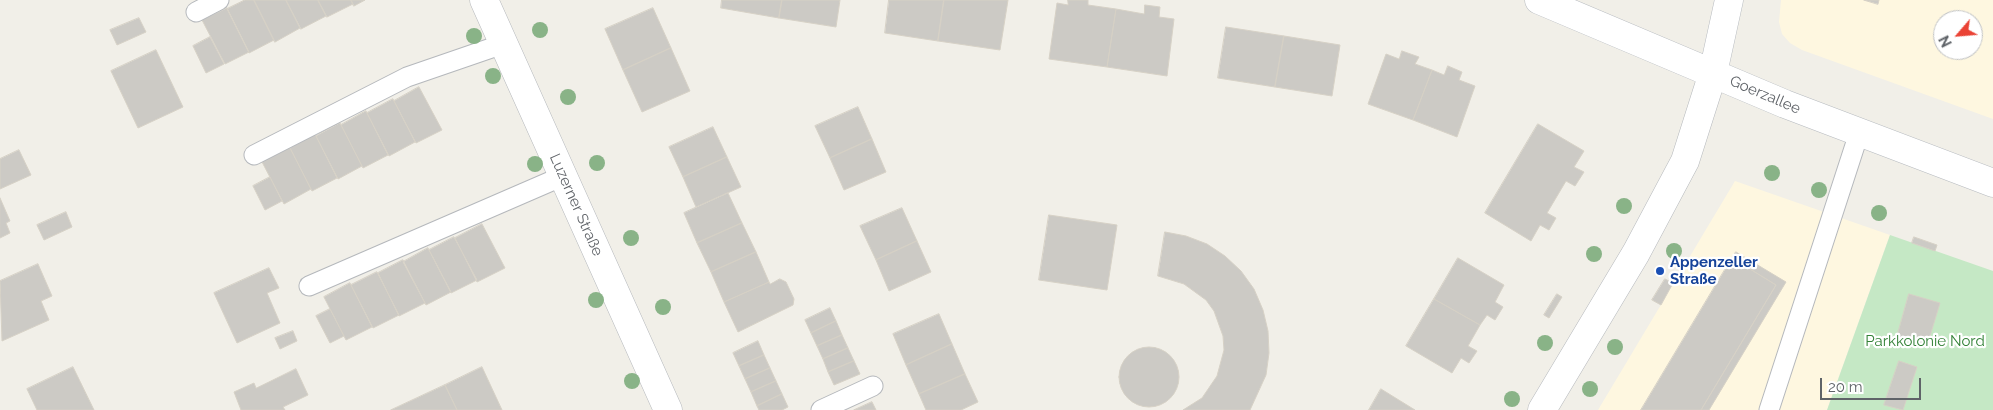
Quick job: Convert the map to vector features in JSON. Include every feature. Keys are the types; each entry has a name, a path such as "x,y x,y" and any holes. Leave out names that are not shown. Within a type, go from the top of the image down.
{"street":[{"name":"Luzerner Straße","path":"484,0 668,410"},
{"name":"Goerzallee","path":"1539,0 1859,133 1993,183"},
{"path":"1542,410 1636,254 1681,170 1713,73 1729,0"}],"lane":[{"path":"196,12 219,0"},
{"path":"254,155 407,77 504,44"},
{"path":"1769,410 1859,133"},
{"path":"309,286 563,176"},
{"path":"820,410 873,386"}],"shaded area":[{"path":"1781,0 1993,0 1993,119 1802,50 1790,43 1782,34 1779,22"},
{"path":"1735,181 1890,235 1827,410 1598,410"}],"green space":[{"name":"Parkkolonie Nord","path":"1890,235 1993,271 1993,410 1827,410"}],"building":[{"path":"245,0 254,0 274,40 249,53 227,9"},
{"path":"254,0 286,0 300,28 275,42"},
{"path":"286,0 318,0 326,16 301,29"},
{"path":"318,0 351,0 353,4 327,17"},
{"path":"351,0 365,0 354,6"},
{"path":"722,0 782,0 779,18 721,8"},
{"path":"782,0 840,0 836,27 779,18"},
{"path":"889,0 944,0 938,41 885,33"},
{"path":"944,0 1008,0 1000,50 938,41"},
{"path":"1068,0 1088,0 1088,5 1116,9 1107,67 1049,59 1057,3 1068,5"},
{"path":"1864,0 1879,0 1878,4"},
{"path":"1145,5 1160,7 1159,17 1174,19 1167,76 1107,67 1116,9 1144,14"},
{"path":"227,8 249,52 225,64 202,20"},
{"path":"653,8 671,48 623,70 605,29"},
{"path":"139,18 146,32 117,45 110,30"},
{"path":"1226,27 1284,36 1275,87 1218,78"},
{"path":"1284,36 1340,45 1332,96 1275,87"},
{"path":"210,37 224,64 206,73 193,46"},
{"path":"671,48 690,91 642,112 623,70"},
{"path":"156,50 183,107 138,128 111,71"},
{"path":"1402,51 1419,57 1415,64 1432,70 1413,120 1368,104 1386,54 1399,59"},
{"path":"1448,66 1462,72 1459,80 1475,86 1457,137 1413,120 1432,70 1444,75"},
{"path":"419,87 442,130 416,143 394,101"},
{"path":"393,99 415,142 389,156 367,113"},
{"path":"858,107 872,139 830,158 815,126"},
{"path":"366,111 388,155 363,168 341,125"},
{"path":"340,123 362,166 338,179 316,136"},
{"path":"1538,124 1584,151 1574,167 1584,172 1575,186 1566,181 1547,213 1556,218 1549,230 1540,225 1531,241 1485,213"},
{"path":"713,127 727,157 683,177 669,147"},
{"path":"315,134 337,178 312,191 290,148"},
{"path":"872,139 886,172 844,190 830,158"},
{"path":"289,146 311,189 284,204 261,160"},
{"path":"19,150 31,175 0,189 0,159"},
{"path":"727,157 741,187 696,207 683,177"},
{"path":"270,177 282,201 265,210 253,186"},
{"path":"728,193 742,223 697,243 684,213"},
{"path":"0,198 10,221 6,223 10,233 0,238"},
{"path":"902,208 917,241 876,260 860,226"},
{"path":"66,212 72,227 44,240 37,225"},
{"path":"1049,215 1117,225 1107,290 1039,280"},
{"path":"742,223 756,252 711,272 697,243"},
{"path":"482,224 505,268 477,282 455,238"},
{"path":"1165,232 1186,236 1207,244 1225,256 1241,271 1254,289 1263,310 1268,331 1269,353 1266,375 1250,410 1183,410 1202,398 1217,376 1224,350 1223,336 1214,311 1206,300 1184,284 1158,276"},
{"path":"454,237 477,280 451,293 429,250"},
{"path":"1914,237 1937,245 1935,251 1912,243"},
{"path":"917,241 931,272 889,291 876,260"},
{"path":"428,248 451,292 426,305 403,262"},
{"path":"756,252 769,282 724,302 711,272"},
{"path":"1736,252 1786,282 1709,410 1701,410 1776,285 1732,258"},
{"path":"1458,258 1504,285 1495,302 1503,307 1495,320 1487,315 1480,325 1434,299"},
{"path":"1732,258 1776,285 1701,410 1641,410"},
{"path":"403,260 425,303 399,316 378,273"},
{"path":"38,264 52,296 41,301 49,320 2,341 0,281"},
{"path":"269,268 279,288 267,293 280,323 237,343 214,293"},
{"path":"377,272 399,315 373,328 351,285"},
{"path":"780,279 786,282 794,299 793,305 738,332 724,302"},
{"path":"1665,279 1673,283 1661,305 1652,300"},
{"path":"350,283 372,327 346,340 324,297"},
{"path":"1557,294 1562,297 1549,318 1544,315"},
{"path":"1909,294 1940,303 1927,346 1897,337"},
{"path":"1434,299 1480,325 1468,346 1477,351 1469,363 1461,358 1452,373 1406,346"},
{"path":"830,308 836,321 811,333 805,320"},
{"path":"330,309 344,336 330,343 316,316"},
{"path":"939,314 952,344 906,365 893,334"},
{"path":"836,321 842,335 817,346 811,333"},
{"path":"293,331 297,341 280,349 275,338"},
{"path":"842,335 848,348 823,359 817,346"},
{"path":"758,341 764,355 739,366 733,353"},
{"path":"952,344 965,374 919,394 906,365"},
{"path":"1143,347 1155,347 1171,355 1177,365 1179,377 1177,389 1171,399 1155,407 1143,407 1127,399 1119,383 1119,371 1127,355"},
{"path":"848,348 854,361 828,372 823,359"},
{"path":"764,355 770,368 745,379 739,366"},
{"path":"854,361 860,374 834,385 828,372"},
{"path":"1899,361 1917,367 1903,410 1884,405"},
{"path":"73,367 94,410 37,410 27,389"},
{"path":"482,367 502,410 457,410 445,385"},
{"path":"770,368 776,381 751,392 745,379"},
{"path":"296,369 308,395 283,407 285,410 241,410 234,392 254,383 256,388"},
{"path":"965,374 978,402 961,410 926,410 919,394"},
{"path":"776,381 782,394 757,406 751,392"},
{"path":"445,385 457,410 391,410"},
{"path":"1381,389 1415,410 1369,410"},
{"path":"782,394 788,407 782,410 759,410 757,406"},
{"path":"872,402 876,410 854,410"}],"place":[{"name":"Appenzeller Straße","path":"1660,271"}]}
